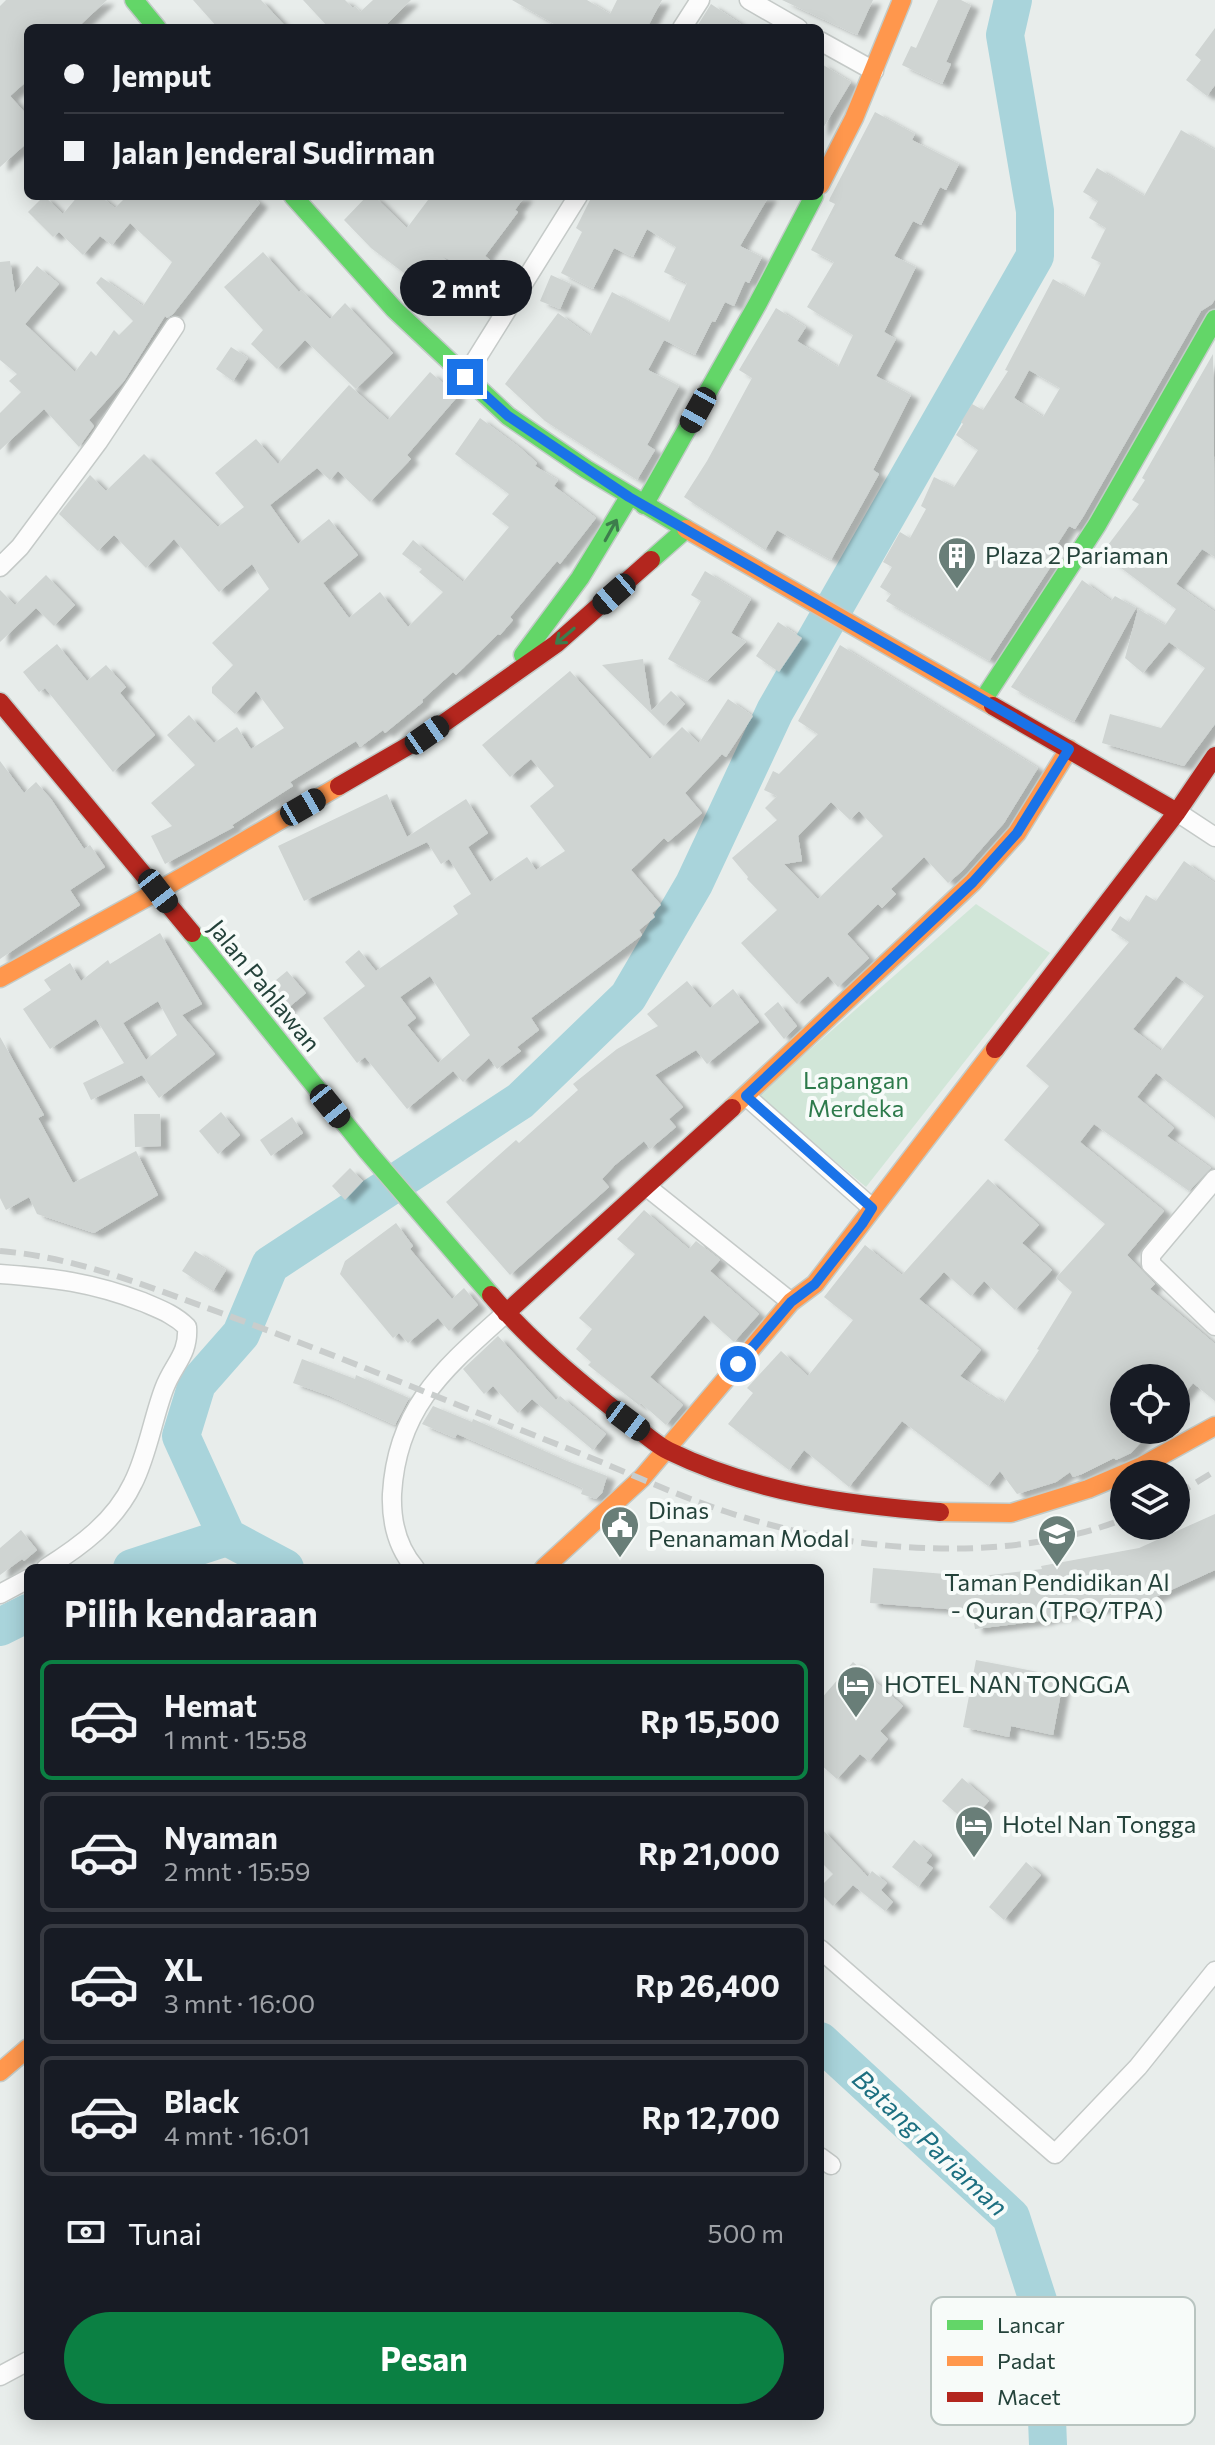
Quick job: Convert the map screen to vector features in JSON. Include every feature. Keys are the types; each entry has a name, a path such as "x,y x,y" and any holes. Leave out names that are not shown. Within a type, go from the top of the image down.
{"street":[{"path":"685,24 700,0"},
{"path":"749,0 791,24"},
{"path":"824,177 854,118 902,0"},
{"path":"138,1 154,24"},
{"path":"824,43 874,71"},
{"path":"297,200 394,309 508,416 636,501 1069,749 1215,837"},
{"path":"465,377 576,200"},
{"path":"500,683 547,626 636,501 758,303 812,200"},
{"path":"983,700 1097,525 1215,319"},
{"path":"0,567 20,547 98,442 175,326"},
{"path":"0,978 158,891 427,735 556,644 686,529"},
{"name":"Jalan Pahlawan","path":"0,702 158,891 368,1152 506,1313 581,1383 666,1450 752,1484 840,1502 938,1512 1011,1513 1088,1489 1142,1466 1215,1426"},
{"path":"412,1564 404,1555 391,1517 394,1471 412,1414 448,1365 746,1096 973,882 1017,833 1069,749"},
{"path":"550,1563 619,1500 666,1450 791,1302 815,1284 1177,812 1215,756"},
{"path":"746,1096 872,1208"},
{"path":"1215,1179 1151,1255 1151,1264 1156,1272 1215,1326"},
{"path":"647,1187 791,1302"},
{"path":"0,1274 65,1279 107,1289 175,1316 187,1327 188,1343 165,1385 134,1482 117,1508 83,1545 52,1564"},
{"path":"0,1594 24,1581"},
{"path":"824,1952 1055,2154 1138,2067 1215,1971"},
{"path":"0,2072 24,2051"},
{"path":"0,2376 24,2363"}],"green space":[{"name":"Lapangan Merdeka","path":"976,904 1050,953 866,1187 757,1096"}],"building":[{"path":"6,0 107,0 81,24 24,24 24,84 10,96 24,112 24,146 0,167 0,6"},
{"path":"193,0 261,0 283,24 214,24"},
{"path":"303,0 345,0 360,12 373,0 411,0 387,24 325,24"},
{"path":"512,0 587,0 610,14 617,0 662,0 649,24 554,24"},
{"path":"782,0 873,0 857,35"},
{"path":"938,0 961,0 971,5 946,62 951,64 942,84 902,65 911,46 916,48"},
{"path":"711,4 741,24 698,24"},
{"path":"1215,28 1215,85 1207,96 1186,80 1201,60 1195,55"},
{"path":"824,65 851,82 824,126"},
{"path":"875,112 915,134 912,140 959,164 946,190 940,187 921,225 913,221 894,256 916,267 884,332 896,339 876,376 911,395 873,470 879,474 831,560 777,530 765,550 684,497 752,378 739,370 776,308 806,327 797,341 838,367 853,335 807,307 834,262 811,250 835,204 829,201 830,198"},
{"path":"1181,130 1215,150 1215,299 1201,311 1083,517 1075,529 1069,526 1049,557 1055,560 989,661 886,601 891,594 880,587 892,567 883,562 900,532 910,538 926,509 921,506 934,477 954,487 978,450 956,435 963,424 961,422 972,404 983,410 1008,371 1005,370 1053,279 1084,297 1101,263 1091,258 1106,228 1089,218 1098,201 1083,192 1097,168 1144,196","holes":["1029,370 1060,388 1043,417 1014,398"]},
{"path":"40,200 48,200 63,214 75,200 105,200 115,208 123,200 256,200 260,203 173,314 167,318 165,316 124,381 89,420 94,426 79,447 44,409 0,450 0,413 21,392 9,381 17,374 0,360 0,262 10,261 15,293 37,266 59,284 25,324 75,372 91,351 96,356 114,330 119,335 133,321 96,283 101,277 143,306 172,262 130,223 112,245 100,236 83,255 59,232 53,237 28,212"},
{"path":"363,200 378,200 407,228 428,200 522,200 515,210 518,212 485,256 495,264 486,276 443,257 496,305 489,316 418,262 408,276 371,248 344,220"},
{"path":"590,200 767,200 740,246 762,257 749,283 745,281 734,306 725,302 695,355 664,340 648,370 679,386 647,445 655,450 637,480 545,421 505,384 558,313 590,336 612,292 669,322 687,283 664,272 676,247 647,229 633,257 614,248 593,289 561,273 582,232 576,228"},
{"path":"263,252 299,292 301,290 330,319 345,303 393,353 356,389 305,340 277,369 251,344 263,330 224,287"},
{"path":"551,275 571,284 560,309 540,301"},
{"path":"231,347 248,358 233,381 216,369"},
{"path":"1213,354 1215,557 1202,549 1176,584 1215,612 1215,724 1184,766 1102,743 1110,714 1161,728 1205,668 1169,642 1143,673 1125,658 1138,609 1165,625 1176,609 1105,556 1105,549 1139,504 1132,500 1145,480 1142,478"},
{"path":"430,372 458,396 407,455 411,459 370,502 338,471 330,480 317,468 270,505 298,544 329,519 358,555 323,583 349,618 380,592 408,627 443,592 419,572 422,569 402,554 413,540 463,582 509,527 492,514 509,494 455,454 480,418 519,447 537,463 535,466 558,480 554,486 596,518 560,564 557,561 510,617 513,620 500,635 385,733 383,730 360,747 356,741 290,782 293,786 232,825 234,827 165,864 151,836 172,826 151,803 195,765 167,735 189,715 214,743 237,727 251,749 284,728 256,691 235,714 212,693 212,687 233,665 212,643 269,589 252,564 219,592 174,539 146,568 114,535 98,551 59,514 90,475 106,491 144,454 218,527 244,507 215,473 256,439 278,464 349,385 388,420"},
{"path":"705,571 751,599 731,633 746,642 707,681 668,659 701,601 691,595"},
{"path":"46,575 75,605 54,626 36,608 0,642 0,590 15,605"},
{"path":"1082,580 1111,601 1115,596 1136,608 1074,722 1011,687"},
{"path":"778,622 802,638 779,672 756,656"},
{"path":"57,644 87,681 106,665 126,687 120,693 155,735 113,772 45,688 39,692 23,672"},
{"path":"840,645 1038,768 1004,823 962,871 948,883 924,857 891,889 896,894 882,908 878,904 847,934 869,958 838,987 828,976 797,1004 741,943 777,910 732,858 777,820 765,808 777,796 764,790 773,771 779,774 818,734 798,721","holes":["831,802 850,820 859,811 883,836 818,899 784,864 802,861 798,836"]},
{"path":"643,659 651,711 671,691 685,704 664,726 602,665"},
{"path":"570,671 650,759 682,727 699,743 728,699 753,716 726,757 722,754 685,793 702,813 668,842 664,838 631,870 661,905 652,913 655,917 639,930 642,935 531,1018 539,1030 517,1047 521,1051 497,1069 489,1058 463,1082 453,1071 407,1109 365,1057 357,1063 323,1018 365,986 345,962 359,950 376,971 458,914 453,906 471,894 449,859 441,864 427,842 304,901 278,846 387,794 407,837 466,799 488,833 468,847 490,882 527,857 536,870 565,851 530,806 554,786 531,759 510,777 482,745","holes":["430,976 470,1035 438,1063 407,1025 416,1018 400,997"]},
{"path":"0,761 24,793 36,782 84,849 90,845 105,867 70,890 80,905 0,959"},
{"path":"1184,861 1215,883 1215,1118 1156,1073 1137,1097 1174,1128 1167,1136 1211,1168 1189,1191 1094,1124 1080,1142 1164,1211 1127,1255 1155,1284 1150,1289 1215,1344 1215,1401 1193,1383 1190,1387 1190,1364 1110,1364 1110,1444 1139,1444 1131,1453 1082,1474 1073,1477 1070,1472 1056,1482 1017,1494 1000,1471 988,1486 902,1421 849,1487 804,1450 789,1470 728,1424 753,1393 747,1388 781,1351 808,1376 853,1320 824,1297 865,1245 902,1275 988,1179 1039,1225 1022,1243 1052,1270 1015,1310 984,1281 971,1296 944,1272 919,1299 981,1350 960,1376 1004,1403 1039,1350 1072,1292 1056,1278 1105,1224 1004,1140 1049,1086 1026,1066 1129,942 1111,930 1120,916 1129,922 1146,895 1156,901","holes":["1176,976 1204,996 1161,1051 1133,1029"]},
{"path":"160,933 202,1004 182,1015 215,1054 159,1098 142,1075 91,1100 83,1083 124,1063 96,1019 50,1049 23,1009 51,990 44,980 70,963 81,981 108,960 110,964","holes":["158,1001 177,1035 146,1060 123,1023"]},
{"path":"287,971 306,993 283,1012 264,990"},
{"path":"687,981 710,1008 733,989 759,1022 707,1064 696,1050 655,1075 683,1107 669,1119 676,1127 650,1149 644,1141 615,1165 602,1179 609,1187 510,1275 446,1202 578,1090 573,1084 617,1049 658,1026 647,1014"},
{"path":"778,1002 797,1026 784,1039 764,1014"},
{"path":"0,1037 44,1115 38,1118 73,1183 136,1151 158,1195 94,1233 37,1214 29,1197 6,1210 0,1198"},
{"path":"221,1112 240,1135 218,1154 199,1131"},
{"path":"134,1114 160,1114 161,1146 135,1147"},
{"path":"292,1117 303,1133 271,1156 260,1140"},
{"path":"350,1168 363,1181 345,1200 332,1186"},
{"path":"644,1210 689,1249 696,1241 720,1260 710,1271 759,1314 734,1342 704,1315 650,1377 683,1405 666,1425 588,1365 591,1362 576,1349 592,1329 579,1318 635,1254 617,1239"},
{"path":"396,1223 413,1246 410,1249 452,1299 464,1288 478,1305 449,1331 438,1318 408,1343 399,1333 393,1338 340,1274 345,1261"},
{"path":"195,1251 226,1270 213,1291 182,1271"},
{"path":"498,1336 556,1400 560,1396 606,1434 593,1450 532,1399 518,1413 493,1386 484,1394 463,1369"},
{"path":"302,1359 355,1379 356,1375 409,1398 395,1425 293,1383"},
{"path":"433,1406 472,1422 473,1419 607,1476 602,1493 596,1499 581,1494 583,1488 457,1434 455,1438 422,1424"},
{"path":"1215,1514 1215,1570 1149,1600 1047,1620 975,1629 972,1611 870,1603 873,1568 957,1575 957,1579 1042,1569 1041,1566 1139,1548 1157,1540 1190,1540 1190,1525"},
{"path":"21,1530 37,1550 0,1575 0,1548"},
{"path":"976,1660 1064,1677 1053,1735 1011,1726 1009,1737 963,1727"},
{"name":"HOTEL NAN TONGGA","path":"853,1662 903,1706 880,1731 888,1739 869,1761 860,1754 837,1779 824,1768 824,1695"},
{"path":"962,1778 989,1801 974,1817 967,1811 962,1818 942,1801"},
{"path":"824,1831 868,1877 872,1871 887,1883 881,1890 893,1902 885,1911 853,1885 833,1906 824,1897 824,1883 833,1874 824,1865"},
{"path":"914,1840 932,1855 926,1863 933,1868 918,1887 892,1867"},
{"path":"1026,1862 1041,1875 1004,1920 989,1907"}],"waterway":[{"path":"227,1537 181,1436 197,1384 241,1334 270,1265 520,1101 628,997 694,884 775,711 1035,256 1035,211 1005,35 1013,0"},
{"name":"Batang Pariaman","path":"144,1564 227,1537 278,1564"},
{"name":"Batang Pariaman","path":"0,1627 24,1615"},
{"name":"Batang Pariaman","path":"824,2045 1011,2217 1037,2297"},
{"name":"Batang Pariaman","path":"1047,2425 1048,2445"}],"railway":[{"path":"0,1251 84,1266 167,1293 350,1362 686,1497 774,1526 874,1544 977,1548 1077,1534 1110,1523"},
{"path":"1190,1486 1215,1471"}],"traffic: fast":[{"path":"134,0 154,24"},
{"path":"297,200 394,309 508,416 586,469 686,529 651,560"},
{"path":"644,505 758,303 812,200"},
{"path":"983,700 1097,525 1215,319"},
{"path":"523,655 580,578 629,497"},
{"path":"192,933 368,1152 491,1295"}],"traffic: slow":[{"path":"824,177 854,118 902,0"},
{"path":"686,529 993,706"},
{"path":"732,1108 973,882 1017,833 1069,749"},
{"path":"0,978 339,786"},
{"path":"548,1564 642,1478 791,1302 815,1284 995,1049"},
{"path":"940,1512 1011,1513 1088,1489 1142,1466 1215,1426"},
{"path":"0,2072 24,2051"}],"traffic: jam":[{"path":"339,786 427,735 556,644 651,560"},
{"path":"0,702 192,933"},
{"path":"993,706 1177,812"},
{"path":"995,1049 1177,812 1215,756"},
{"path":"506,1313 732,1108"},
{"path":"491,1295 555,1360 646,1436 669,1451 734,1477 801,1494 940,1512"}],"place":[{"name":"Plaza 2 Pariaman","path":"957,590"},
{"name":"Dinas Penanaman Modal","path":"620,1559"},
{"name":"Taman Pendidikan Al - Quran (TPQ/TPA)","path":"1057,1568"},
{"name":"HOTEL NAN TONGGA","path":"856,1719"},
{"name":"Hotel Nan Tongga","path":"974,1859"}],"route":[{"path":"465,377 508,416 629,497 1069,749 1017,833 973,882 746,1096 872,1208 815,1284 791,1302 738,1364"}]}
